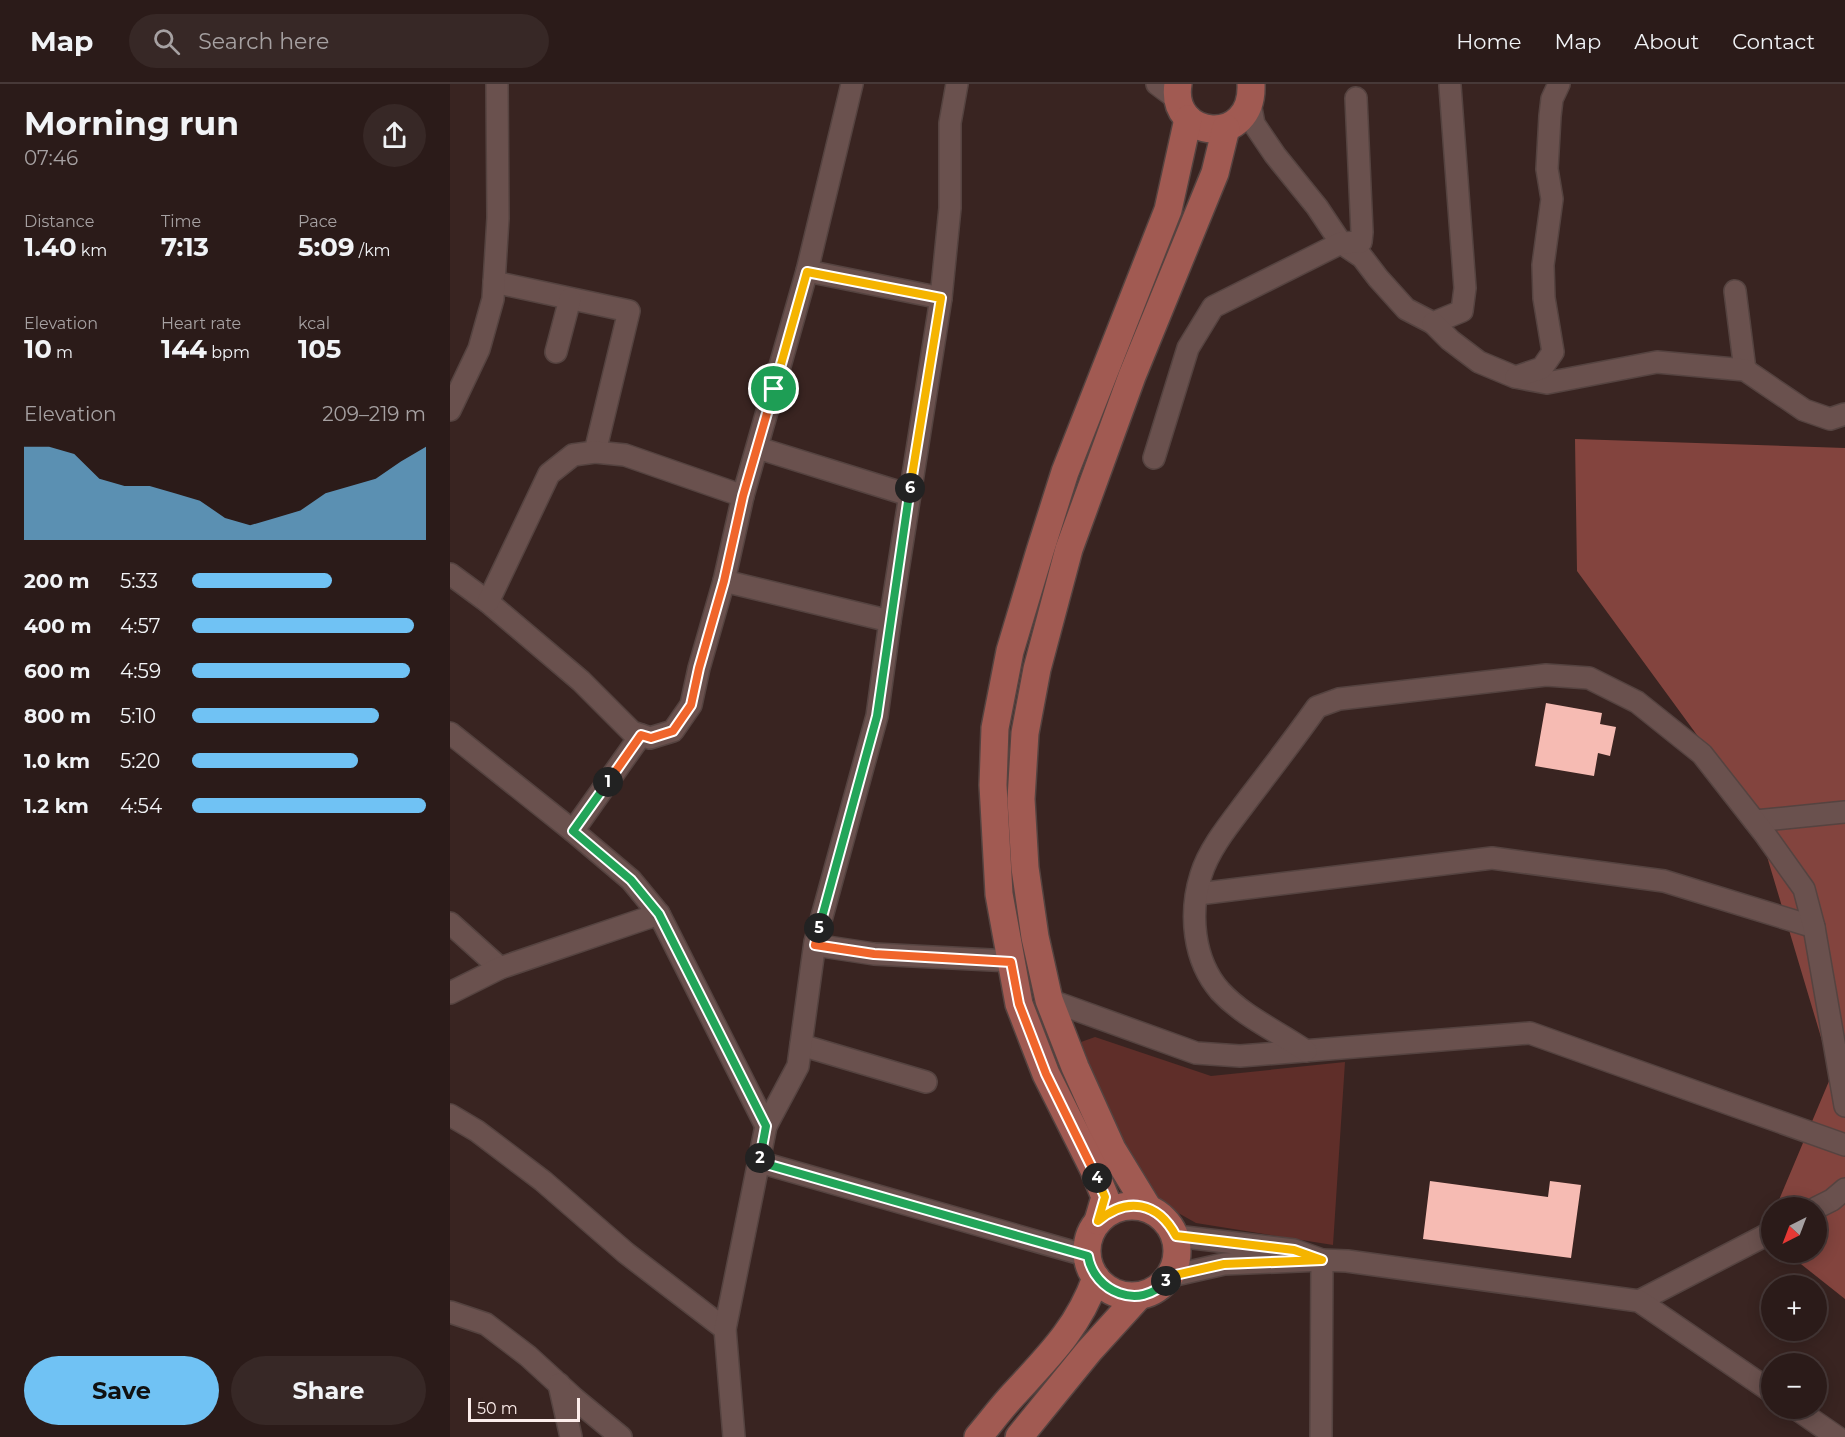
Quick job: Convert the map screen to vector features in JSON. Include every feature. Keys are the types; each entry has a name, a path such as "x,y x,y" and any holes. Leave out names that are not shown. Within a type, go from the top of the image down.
{"main road":[{"path":"1175,97 1206,129 1240,110"},
{"path":"978,1437 1066,1337 1088,1302 1092,1267 1090,1234 1098,1221 1105,1197 1046,1074 1019,1004 999,894 993,785 995,728 1010,651 1065,472 1168,210 1175,97"},
{"path":"1148,1208 1112,1149 1075,1067 1049,1000 1035,937 1025,868 1021,799 1025,733 1037,669 1069,549 1132,375 1240,110"},
{"path":"1092,1267 1105,1287 1127,1296 1139,1296 1152,1292 1171,1276 1178,1250 1176,1236 1169,1224 1160,1214 1148,1208 1134,1205 1120,1207 1108,1212 1098,1221"},
{"path":"1019,1437 1089,1351 1139,1296"}],"street":[{"path":"453,399 479,349 494,299 498,218 497,84"},
{"path":"450,574 488,602 580,681 632,732 651,738 673,731 691,705 724,581 743,496 807,272 852,84"},
{"path":"734,1437 725,1329 766,1126 798,1066 815,945 877,716 909,495 941,298 950,208 950,123 957,84"},
{"path":"1515,377 1542,368 1553,352 1544,297 1543,265 1552,199 1547,169 1550,117 1552,99 1559,84"},
{"path":"1433,323 1462,311 1465,288 1450,86"},
{"path":"1154,459 1188,348 1213,307 1341,243 1361,242 1356,98"},
{"path":"1240,110 1317,207 1341,243 1362,257 1406,309 1433,323 1450,340 1479,362 1515,377 1547,383 1657,362 1745,370 1804,410 1830,419 1845,414"},
{"path":"807,272 941,298"},
{"path":"494,282 629,311 595,452"},
{"path":"1736,291 1745,370"},
{"path":"556,352 570,298"},
{"path":"758,448 909,495"},
{"path":"488,602 549,474 573,455 595,452 626,455 743,496"},
{"path":"724,581 890,621"},
{"path":"1306,1051 1280,1033 1246,1015 1220,990 1202,965 1193,918 1201,874 1222,834 1317,707 1339,699 1546,675 1589,678 1637,702 1702,754 1755,821 1804,889 1814,927 1845,1106"},
{"path":"450,733 631,880 659,914 766,1126"},
{"path":"573,831 641,735"},
{"path":"1755,821 1845,812"},
{"path":"1198,894 1492,858 1664,881 1814,927"},
{"path":"450,993 501,968 659,914"},
{"path":"450,923 501,968"},
{"path":"815,945 874,954 1011,962"},
{"path":"1049,1000 1196,1053 1240,1056 1530,1033 1845,1145"},
{"path":"801,1045 926,1082"},
{"path":"450,1115 477,1131 543,1181 626,1253 725,1329"},
{"path":"759,1162 1092,1267"},
{"path":"1827,1202 1845,1189"},
{"path":"1176,1236 1294,1250 1322,1260"},
{"path":"1639,1301 1761,1238"},
{"path":"1321,1437 1322,1260"},
{"path":"1171,1276 1224,1264 1347,1261 1639,1301 1761,1384"},
{"path":"450,1312 486,1324 528,1356 621,1437"},
{"path":"559,1384 571,1437"},
{"path":"575,1399 608,1437"},
{"path":"1811,1419 1837,1437"}],"shaded area":[{"path":"1575,439 1845,448 1845,1299 1827,1285 1827,1275 1815,1275 1800,1263 1827,1263 1827,1197 1780,1197 1832,1074 1754,813 1577,571"},
{"path":"1095,1037 1211,1076 1345,1062 1333,1245 1196,1223 1164,1205 1141,1179 1100,1092 1081,1042"}],"building":[{"path":"1546,703 1602,713 1600,724 1616,727 1610,756 1598,753 1594,776 1535,766"},
{"path":"1430,1181 1548,1197 1550,1181 1581,1185 1571,1258 1423,1239"}],"route":[{"path":"807,272 941,298 909,495 877,716 815,945 874,954 1011,962 1019,1004 1046,1074 1105,1197 1098,1221 1108,1212 1134,1205 1160,1214 1176,1236 1294,1250 1322,1260 1224,1264 1171,1276 1152,1292 1139,1296 1127,1296 1105,1287 1096,1278 1089,1265 1088,1256 759,1162 766,1126 659,914 631,880 573,831 641,735 651,738 673,731 691,705 724,581 743,496 774,389 807,272"}]}
